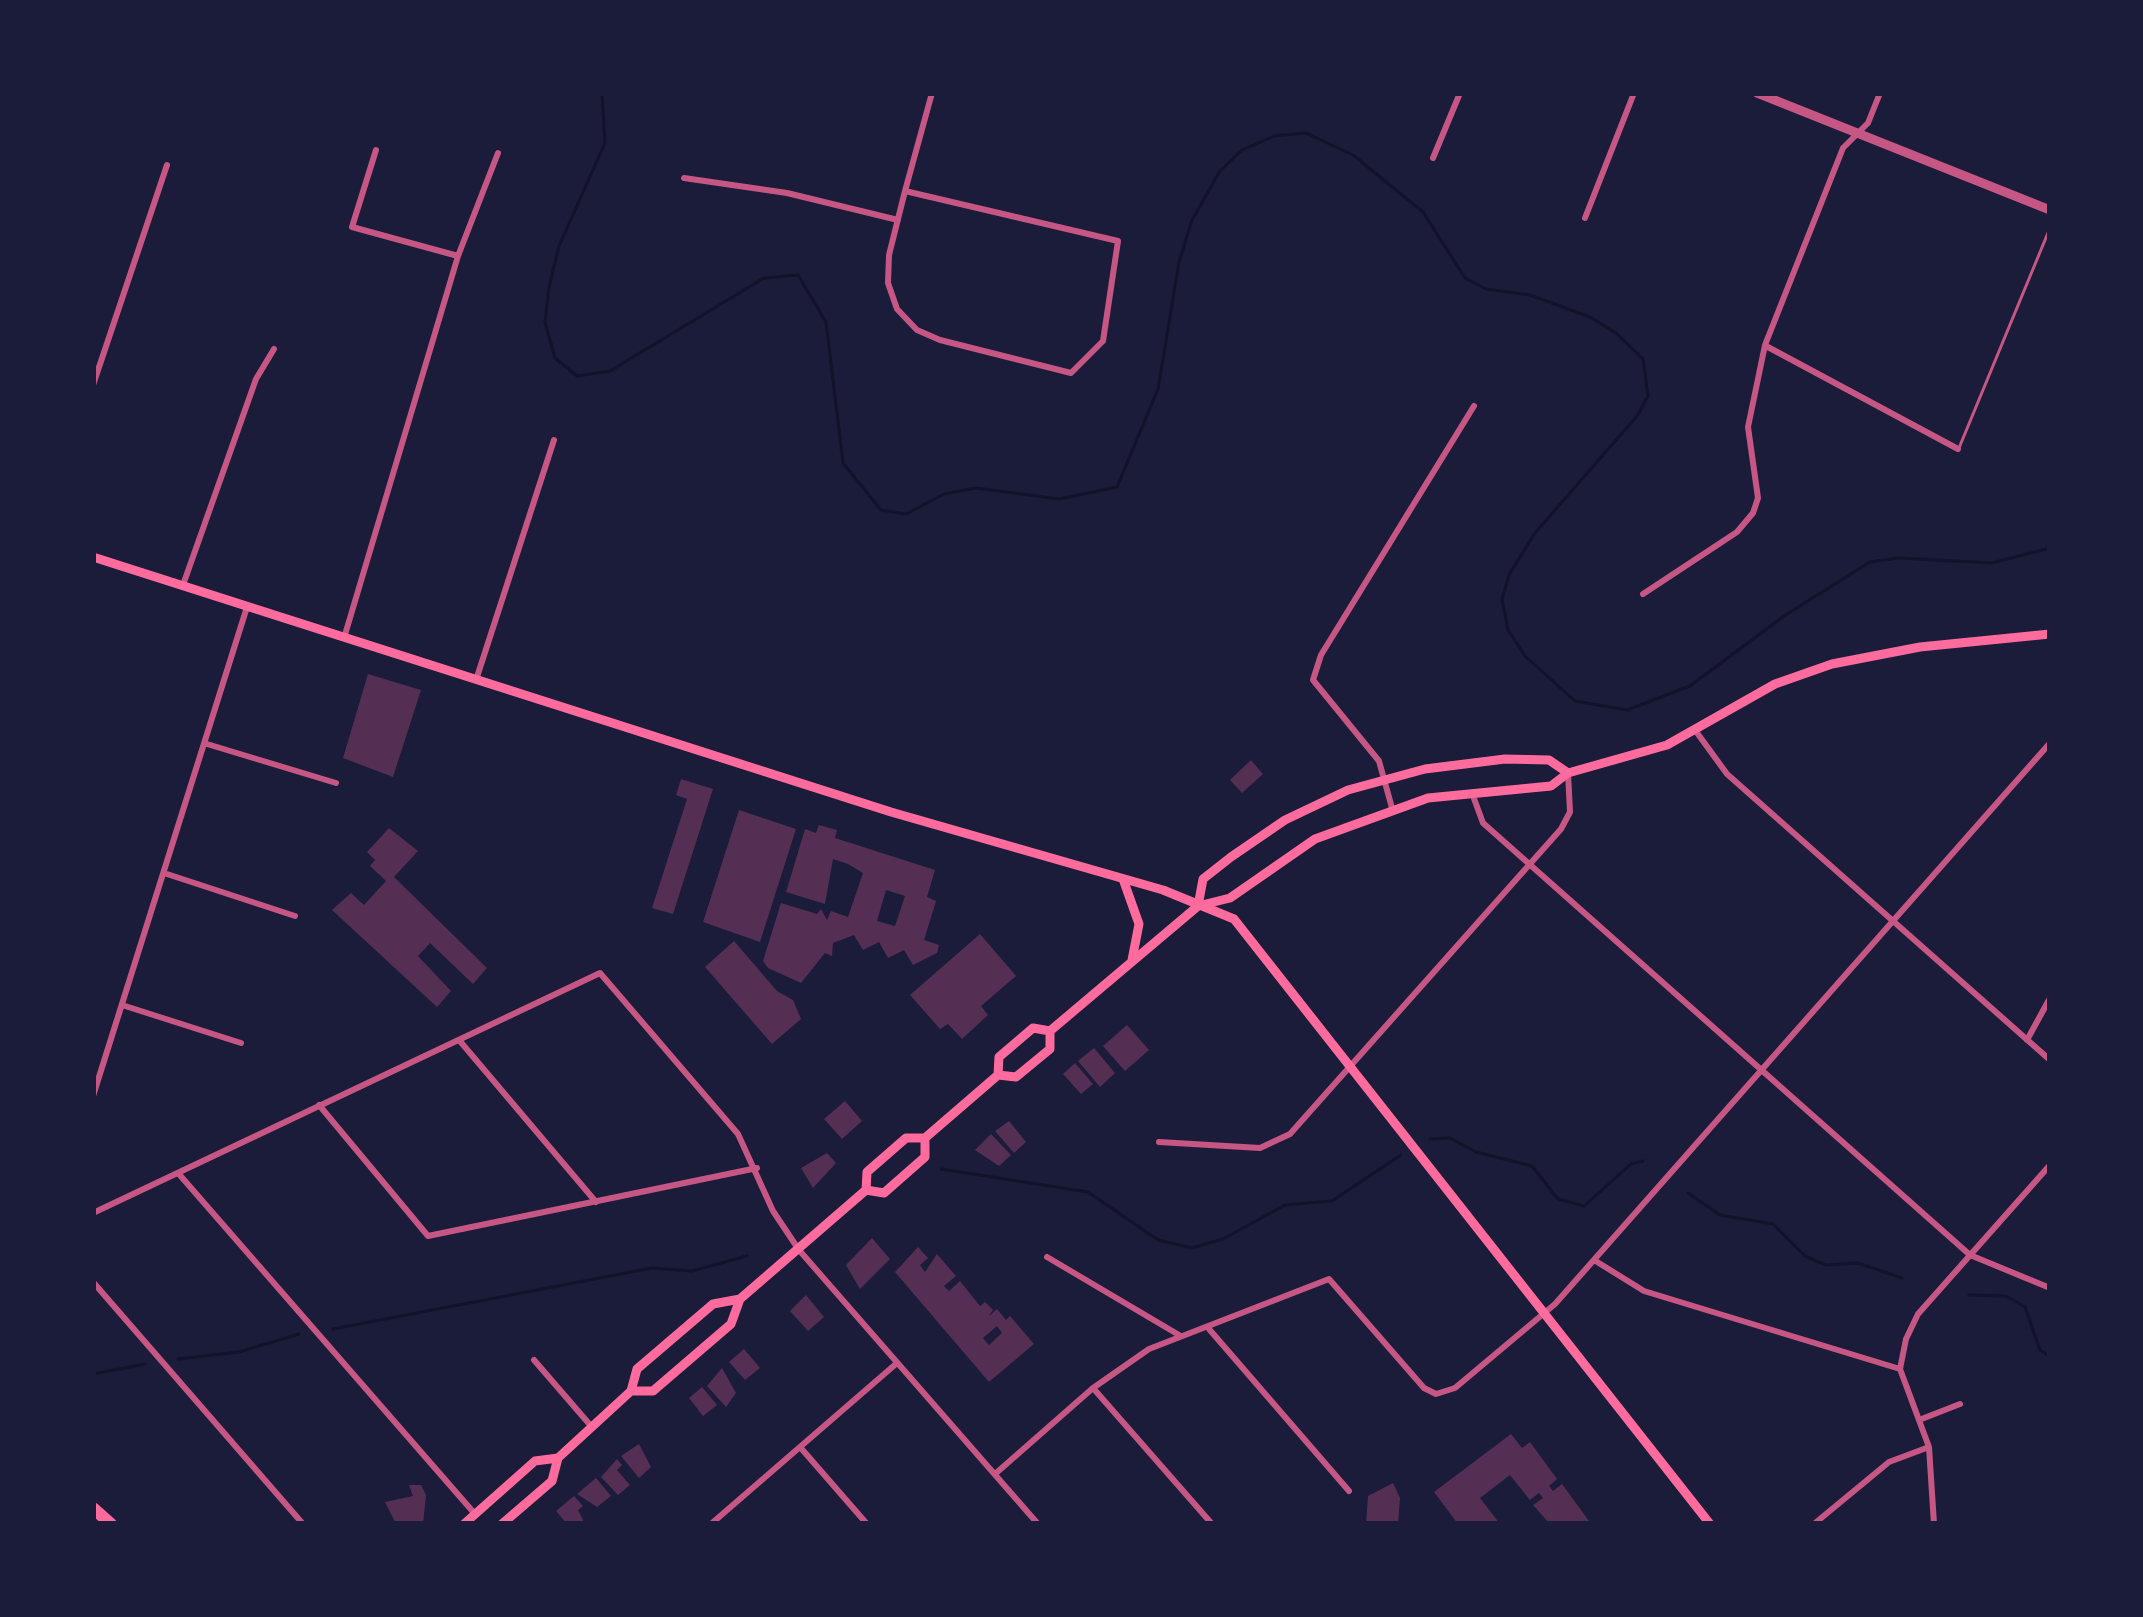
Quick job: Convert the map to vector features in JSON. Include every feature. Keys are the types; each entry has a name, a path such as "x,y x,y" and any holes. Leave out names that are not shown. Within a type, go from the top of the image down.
{"highway":[{"path":"93,1508 110,1524"}],"main road":[{"path":"93,557 1123,879 1234,919 1710,1524"},
{"path":"1049,1031 1198,906 1230,898 1315,839 1392,808 1472,791 1552,786 1568,773 1647,752 1775,685 1832,664 1920,647 2050,634"},
{"path":"1198,906 1203,879 1276,826 1322,801 1384,778 1504,760 1550,760 1568,773"},
{"path":"1123,879 1139,924 1132,961"},
{"path":"998,1076 999,1058 1033,1028 1049,1031"},
{"path":"631,1391 653,1390 730,1324 740,1299 866,1190 867,1172 906,1138 925,1138 998,1076 1016,1077 1050,1049 1049,1031"},
{"path":"866,1190 884,1193 925,1157 925,1138"},
{"path":"502,1524 552,1481 558,1458 631,1391 638,1369 713,1304 740,1299"},
{"path":"464,1524 535,1461 558,1458"}],"street":[{"path":"905,191 1118,241 1103,341 1071,373 917,330 897,309 888,283 898,220 905,191 932,93"},
{"path":"1433,158 1460,93"},
{"path":"1585,218 1634,93"},
{"path":"1757,93 2050,210"},
{"path":"1643,594 1737,532 1753,513 1758,498 1748,427 1765,346 1843,148 1880,93"},
{"path":"376,150 352,226 458,256"},
{"path":"344,638 458,256 498,153"},
{"path":"93,385 166,165"},
{"path":"684,178 787,193 898,220"},
{"path":"1765,346 1958,449"},
{"path":"183,585 256,379 274,349"},
{"path":"1392,808 1384,778 1363,736 1320,695 1313,680 1322,655 1474,406"},
{"path":"476,680 554,440"},
{"path":"93,1096 247,606"},
{"path":"1695,730 1727,774 2050,1060"},
{"path":"995,1474 1094,1388 1179,1335 1209,1329 1330,1279 1436,1394 1455,1388 1546,1314 2050,743"},
{"path":"207,744 336,783"},
{"path":"1160,1142 1271,1147 1290,1134 1567,821 1568,773"},
{"path":"1472,791 1483,823 1970,1255 2050,1288"},
{"path":"166,874 295,916"},
{"path":"93,1213 600,973 738,1134 773,1210 799,1250 1038,1524"},
{"path":"2027,1040 2050,998"},
{"path":"122,1005 241,1043"},
{"path":"459,1039 596,1202"},
{"path":"319,1106 428,1236 757,1168"},
{"path":"1934,1524 1929,1447 1900,1369 1918,1314 2050,1165"},
{"path":"177,1172 475,1514"},
{"path":"1047,1257 1179,1335"},
{"path":"1594,1260 1644,1291 1900,1369"},
{"path":"93,1282 303,1524"},
{"path":"1209,1329 1349,1491"},
{"path":"534,1360 591,1426"},
{"path":"711,1524 897,1363"},
{"path":"1094,1388 1212,1524"},
{"path":"1919,1420 1960,1404"},
{"path":"800,1447 867,1524"},
{"path":"1814,1524 1889,1462 1929,1447"}],"lane":[{"path":"1958,449 2050,228"}],"building":[{"path":"368,674 421,690 393,777 343,758"},
{"path":"1251,760 1263,774 1242,793 1230,780"},
{"path":"681,779 713,789 673,914 652,908 687,799 676,795"},
{"path":"739,810 796,829 760,942 703,922"},
{"path":"819,825 837,830 835,838 935,870 927,897 936,901 924,940 939,945 937,953 913,965 904,950 888,958 879,942 863,950 854,935 833,943 832,956 825,953 801,983 768,968 763,961 781,903 817,914 821,909 827,920 831,911 848,917 863,873 848,864 833,859 825,904 786,892 805,829 816,833","holes":["886,890 905,896 895,926 877,921"]},
{"path":"389,828 418,851 394,877 487,968 473,984 430,943 418,956 451,991 437,1007 332,910 351,893 364,905 386,881 370,866 375,860 367,852"},
{"path":"980,934 1016,976 981,1006 988,1015 962,1039 948,1024 940,1029 910,995"},
{"path":"734,941 777,991 793,1000 801,1019 772,1044 705,967"},
{"path":"1127,1025 1149,1050 1125,1071 1103,1046"},
{"path":"1094,1048 1115,1073 1100,1087 1078,1061"},
{"path":"1075,1063 1093,1084 1081,1094 1063,1074"},
{"path":"845,1101 862,1121 842,1139 824,1119"},
{"path":"1009,1121 1026,1142 1014,1153 995,1131"},
{"path":"991,1134 1011,1155 999,1166 975,1150"},
{"path":"827,1153 836,1163 813,1188 801,1168"},
{"path":"872,1238 890,1259 860,1289 846,1265"},
{"path":"918,1247 928,1258 920,1265 925,1272 937,1254 956,1276 944,1286 949,1291 960,1281 980,1306 985,1302 993,1310 989,1316 997,1309 1006,1320 1010,1316 1034,1344 989,1382 895,1272","holes":["997,1326 1002,1333 989,1345 983,1338"]},
{"path":"806,1295 824,1317 808,1331 790,1311"},
{"path":"744,1349 760,1368 745,1380 729,1362"},
{"path":"722,1368 736,1393 726,1407 707,1386"},
{"path":"702,1387 717,1405 703,1416 689,1398"},
{"path":"1511,1434 1522,1448 1530,1442 1557,1479 1549,1486 1553,1491 1562,1484 1589,1521 1550,1524 1533,1505 1543,1498 1539,1493 1530,1500 1510,1475 1480,1498 1500,1524 1458,1524 1434,1492"},
{"path":"639,1444 651,1467 639,1478 621,1456"},
{"path":"617,1459 622,1465 617,1470 630,1485 618,1495 601,1477"},
{"path":"596,1478 611,1496 597,1507 577,1494"},
{"path":"1393,1483 1400,1498 1398,1524 1366,1524 1368,1496"},
{"path":"409,1485 421,1485 426,1495 423,1524 396,1524 385,1502 413,1496"},
{"path":"574,1496 583,1506 578,1510 585,1524 567,1524 556,1511"}],"waterway":[{"path":"602,93 605,143 559,246 549,287 545,322 555,358 577,376 610,371 764,278 798,275 826,322 843,463 881,510 906,514 944,494 976,488 1059,499 1117,487 1158,389 1179,262 1192,220 1220,171 1242,150 1274,136 1306,133 1353,155 1423,212 1465,278 1486,289 1530,295 1590,317 1616,333 1643,359 1648,396 1637,416 1535,533 1509,575 1502,599 1508,630 1525,656 1575,701 1627,710 1690,686 1784,616 1870,562 1898,558 1992,563 2050,548"},
{"path":"1430,1139 1450,1138 1476,1152 1532,1166 1558,1199 1584,1206 1631,1164 1643,1161"},
{"path":"941,1169 1088,1192 1158,1240 1192,1248 1223,1239 1285,1205 1332,1201 1401,1155"},
{"path":"1688,1193 1720,1215 1773,1224 1805,1256 1826,1265 1858,1263 1902,1278"},
{"path":"333,1329 652,1268 692,1271 747,1256"},
{"path":"1969,1295 2006,1296 2025,1307 2040,1350 2050,1357"},
{"path":"178,1359 239,1352 299,1334"},
{"path":"93,1374 145,1364"}]}
